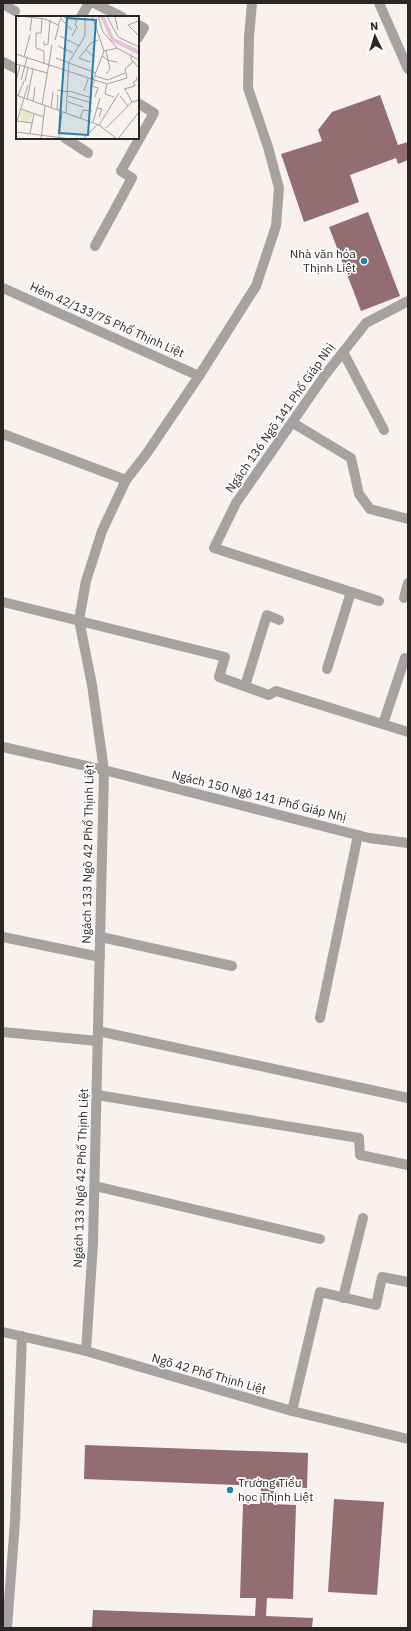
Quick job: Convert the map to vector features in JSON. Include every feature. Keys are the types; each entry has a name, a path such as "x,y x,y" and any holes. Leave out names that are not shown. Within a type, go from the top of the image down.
{"street":[{"path":"82,16 89,3"},
{"path":"94,3 120,16"},
{"name":"Ngách 133 Ngõ 42 Phố Thịnh Liệt","path":"86,1351 93,1251 104,770 92,684 80,620 86,581 102,531 126,480 147,453 200,376 256,286 276,226 279,188 268,147 248,88 252,3"},
{"path":"379,3 408,69"},
{"path":"3,4 15,10"},
{"path":"139,26 144,28 139,36"},
{"path":"3,62 16,68"},
{"path":"95,246 132,178 121,171 154,113 139,104"},
{"path":"67,139 88,153"},
{"name":"Hẻm 42/133/75 Phố Thịnh Liệt","path":"3,288 200,376"},
{"name":"Ngách 136 Ngõ 141 Phố Giáp Nhị","path":"379,601 214,548 236,503 262,463 293,423 324,375 366,323 408,301"},
{"path":"343,352 384,430"},
{"path":"293,423 351,458 359,494 370,509 408,519"},
{"path":"3,434 126,480"},
{"path":"404,598 408,583"},
{"path":"327,669 351,592"},
{"path":"3,602 225,657 220,677 269,695 276,691 408,732"},
{"path":"245,686 267,615 279,620"},
{"path":"383,724 405,658"},
{"name":"Ngách 150 Ngõ 141 Phố Giáp Nhị","path":"3,747 104,770 368,838 408,842"},
{"path":"320,1018 358,835"},
{"path":"3,937 100,957"},
{"path":"101,937 232,966"},
{"path":"3,1032 98,1036 408,1098"},
{"path":"97,1095 359,1138 360,1155 408,1165"},
{"path":"95,1186 320,1239"},
{"path":"343,1298 363,1218"},
{"path":"292,1411 320,1292 376,1305 382,1277 408,1282"},
{"name":"Ngõ 42 Phố Thịnh Liệt","path":"3,1332 86,1351 292,1411 408,1439"},
{"path":"7,1628 15,1521 22,1336"}],"building":[{"path":"380,95 398,145 408,142 408,160 398,164 396,158 350,175 359,202 304,222 281,154 322,141 318,130 332,112"},
{"name":"Nhà văn hóa Thịnh Liệt","path":"368,212 400,296 361,311 329,227"},
{"path":"85,1445 308,1453 307,1488 274,1487 273,1504 296,1505 293,1599 267,1598 266,1616 313,1618 312,1628 92,1628 93,1610 255,1616 256,1598 240,1598 243,1504 260,1504 261,1486 84,1479"},
{"path":"334,1499 384,1502 377,1595 328,1592"}],"place":[{"name":"Nhà văn hóa Thịnh Liệt","path":"364,261"},
{"name":"Trường Tiểu học Thịnh Liệt","path":"230,1490"}]}
